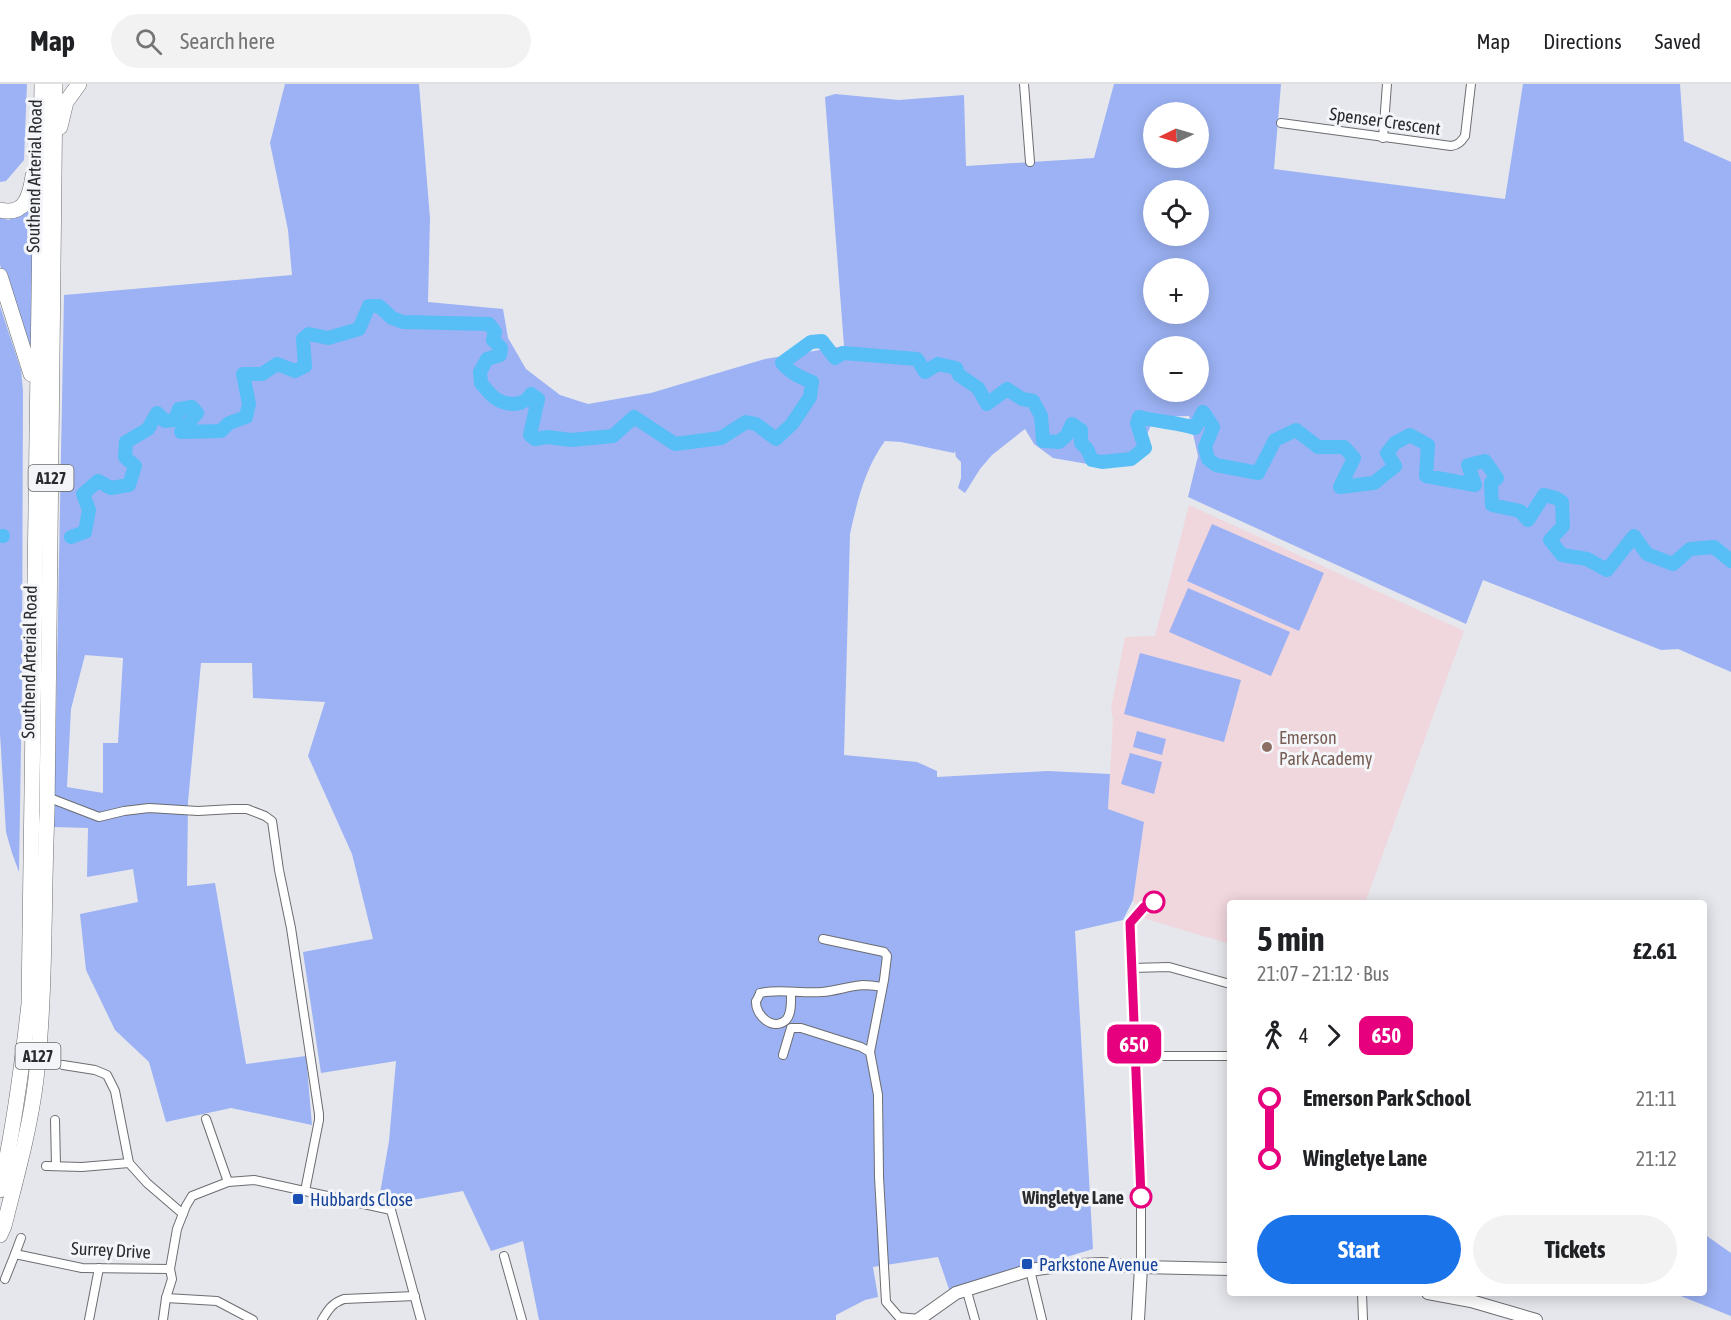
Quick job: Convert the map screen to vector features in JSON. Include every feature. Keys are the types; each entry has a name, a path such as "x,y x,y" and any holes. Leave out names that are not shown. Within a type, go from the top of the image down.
{"highway":[{"name":"A127","path":"54,171 63,112 70,95 80,84"},
{"name":"Southend Arterial Road","path":"0,1235 24,1150 36,1080 42,1010 47,797 54,171 46,86"},
{"name":"Southend Arterial Road","path":"0,1190 22,1073 29,1004 36,407 46,86"},
{"path":"0,210 16,211 30,194 46,86"},
{"path":"0,276 28,361 36,407"}],"street":[{"path":"1024,84 1030,162"},
{"path":"1383,138 1387,84"},
{"name":"Spenser Crescent","path":"1281,123 1383,138 1456,145 1465,136 1471,84"},
{"path":"47,797 99,817 149,808 198,811 233,808 247,809 265,816 272,822 291,928 319,1114 304,1191"},
{"path":"1138,1320 1141,1197 1130,923 1144,907 1155,901"},
{"path":"823,939 884,952 887,956 870,1052 878,1095 879,1177 886,1302 898,1318 918,1319 966,1288 1030,1270 1102,1264 1227,1269"},
{"path":"1131,968 1169,966 1227,983"},
{"path":"791,992 791,1005 787,1019 774,1023 764,1020 759,1013 756,1001 760,993 771,990 822,992 864,985 882,987"},
{"path":"783,1055 791,1028 801,1028 870,1052"},
{"path":"1135,1056 1227,1056"},
{"path":"63,1065 95,1070 107,1075 115,1091 129,1162 154,1190 183,1214"},
{"path":"206,1119 228,1182"},
{"path":"55,1120 56,1166"},
{"path":"46,1166 82,1167 129,1162"},
{"path":"163,1320 172,1279 170,1269 177,1229 192,1196 228,1182 254,1180 391,1210 421,1320"},
{"path":"5,1279 21,1238"},
{"name":"Surrey Drive","path":"15,1254 82,1268 170,1269"},
{"path":"504,1256 522,1320"},
{"path":"89,1320 99,1268"},
{"path":"1030,1270 1042,1320"},
{"path":"966,1288 975,1320"},
{"path":"322,1320 330,1307 344,1299 415,1296"},
{"path":"1362,1296 1363,1320"},
{"path":"1442,1296 1495,1307 1536,1320"},
{"path":"166,1298 217,1301 248,1319"}],"shaded area":[{"path":"0,84 27,84 24,160 6,181 0,182"},
{"path":"285,84 419,84 430,218 428,302 503,309 508,338 526,369 560,395 588,404 651,393 765,359 844,346 825,97 835,94 899,100 964,95 966,166 1094,158 1114,84 1281,84 1274,169 1505,199 1523,84 1680,84 1684,141 1731,162 1731,672 1678,649 1661,650 1483,580 1466,624 1188,497 1198,456 1189,416 1154,417 1143,445 1123,460 1099,466 1053,458 1034,444 1025,429 992,455 965,493 958,488 961,478 961,462 956,457 955,451 954,453 885,441 867,474 850,534 844,755 917,762 937,771 937,777 1048,771 1110,774 1108,809 1144,822 1133,900 1123,920 1075,931 1093,1249 950,1292 938,1257 873,1267 878,1297 865,1300 836,1315 836,1320 539,1320 523,1241 491,1251 463,1191 390,1204 379,1199 389,1141 396,1061 321,1073 303,952 373,939 352,854 308,756 325,702 253,698 252,663 201,663 188,802 187,886 215,883 246,1064 306,1056 312,1125 231,1108 166,1122 149,1062 115,1030 86,970 80,914 138,902 133,869 87,877 88,828 54,827 64,295 292,275 288,230 270,143","holes":["85,655 123,658 118,743 103,743 103,793 67,787 71,709"]},
{"path":"35,195 32,359 0,265 0,216 8,220 27,212"},
{"path":"0,306 21,370 23,391 19,872 6,832 0,734"},
{"name":"Emerson Park Academy","path":"1189,505 1464,631 1366,900 1227,900 1227,943 1146,919 1133,900 1144,822 1108,809 1113,719 1111,709 1125,637 1155,636"},
{"path":"1212,524 1324,573 1299,631 1187,581"},
{"path":"1188,588 1290,632 1271,676 1169,632"},
{"path":"1140,653 1241,680 1224,742 1124,714"},
{"path":"1137,731 1166,739 1162,755 1133,747"},
{"path":"1130,753 1162,762 1154,794 1121,784"},
{"path":"1707,1236 1731,1253 1731,1316 1681,1296 1707,1296"}],"waterway":[{"path":"71,537 85,532 89,510 83,494 98,481 111,488 129,485 135,466 125,457 126,442 148,429 157,413 165,421 175,420 179,409 192,407 197,413 181,432 221,431 229,423 246,417 249,404 243,374 262,374 277,364 295,371 305,366 303,339 309,334 328,338 359,329 369,306 379,306 392,318 403,322 489,324 495,332 493,340 501,348 500,355 487,359 480,372 481,383 494,398 504,403 521,402 531,394 538,399 530,435 535,439 548,437 571,440 613,436 634,417 675,444 721,438 746,422 756,424 776,439 792,424 810,397 812,382 792,372 782,363 811,342 822,341 835,358 843,353 917,359 925,372 938,364 956,368 959,375 978,388 987,404 1007,389 1022,399 1033,401 1041,416 1043,441 1059,442 1067,435 1072,424 1081,430 1081,443 1092,460 1102,462 1131,459 1145,448 1137,423 1139,417 1195,428 1203,412 1213,427 1205,447 1208,459 1216,465 1258,473 1275,440 1296,430 1318,447 1344,447 1354,458 1340,487 1374,483 1395,466 1387,453 1395,443 1410,435 1428,445 1426,476 1475,485 1468,465 1485,461 1497,478 1491,483 1492,505 1520,511 1528,520 1544,495 1562,502 1563,526 1550,540 1562,555 1587,559 1607,570 1634,536 1647,554 1673,564 1690,549 1714,547 1731,561"}],"bus line":[{"name":"650","path":"1141,1197 1130,923 1144,907 1154,902"}],"place":[{"name":"Emerson Park Academy","path":"1267,747"},
{"name":"Wingletye Lane","path":"1141,1197"},
{"name":"Hubbards Close","path":"298,1199"},
{"name":"Parkstone Avenue","path":"1027,1264"}]}
